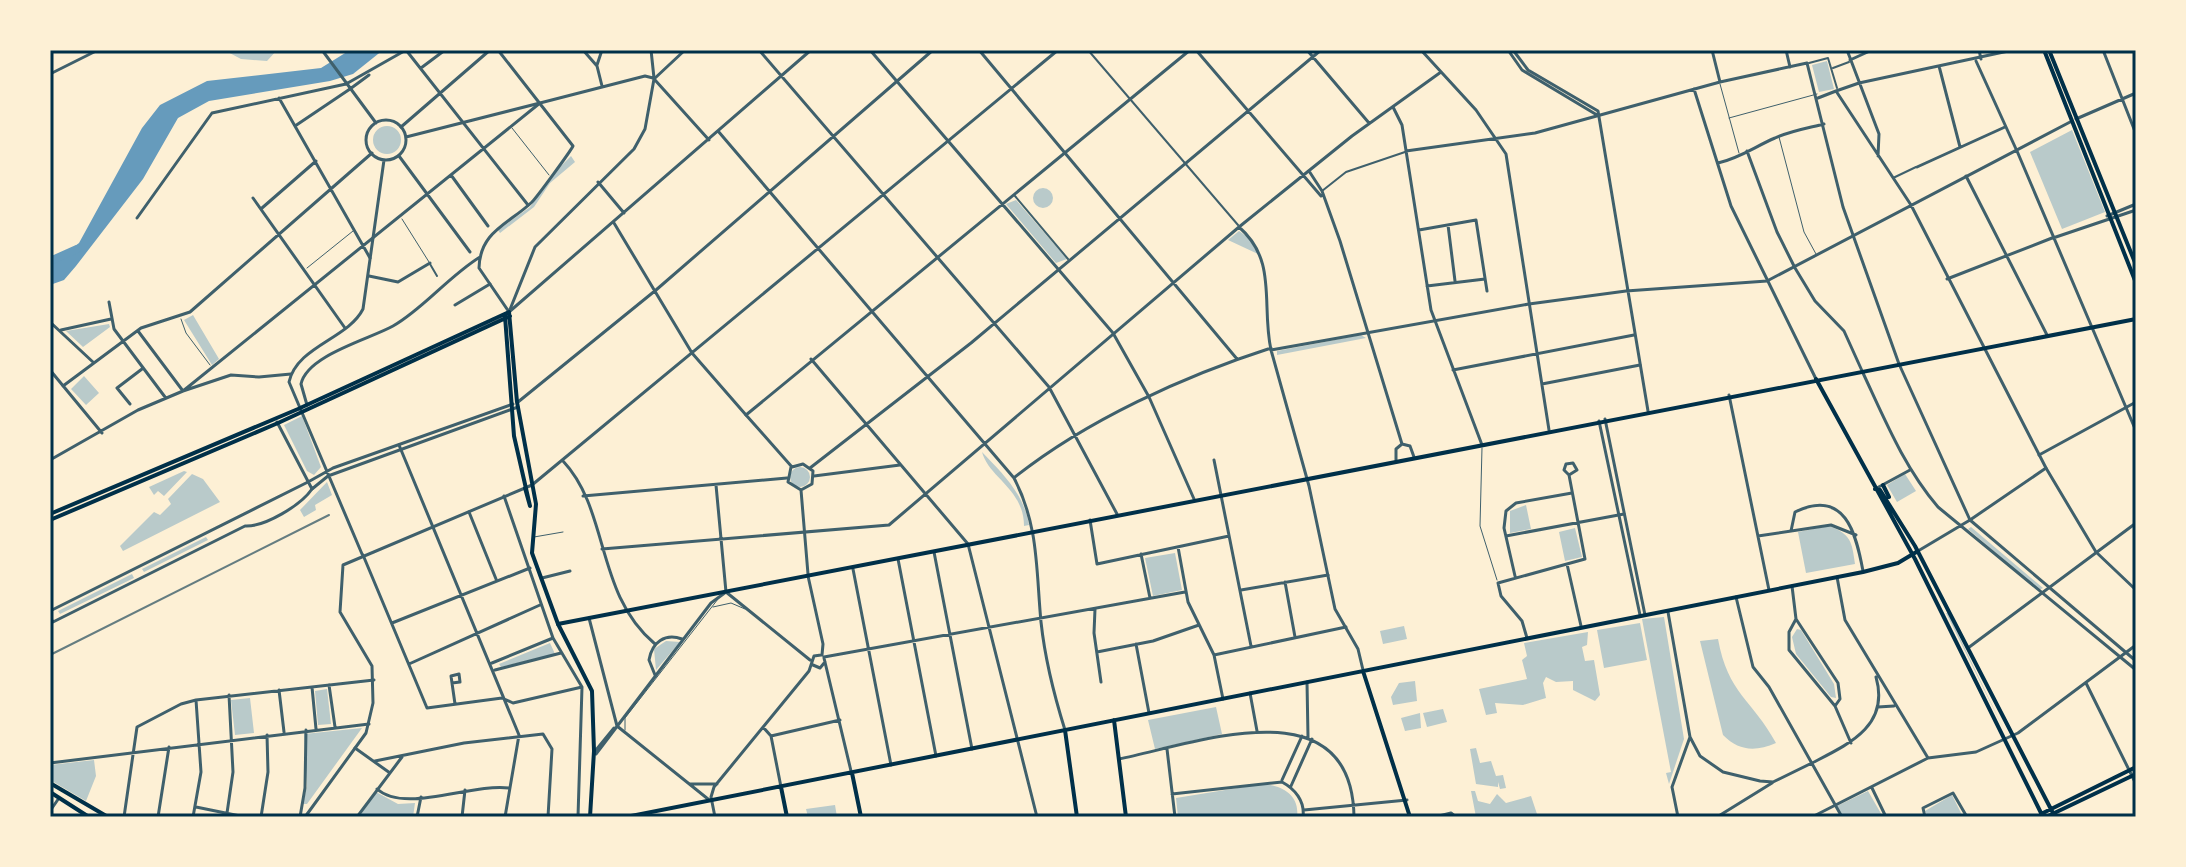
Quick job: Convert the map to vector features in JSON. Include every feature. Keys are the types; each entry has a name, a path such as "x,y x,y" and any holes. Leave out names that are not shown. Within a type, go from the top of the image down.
{"main road":[{"path":"2046,50 2136,283"},
{"path":"2111,216 2136,265"},
{"path":"50,517 277,421 507,315 516,404 532,485 535,519 532,553 558,624 592,688 594,754 590,817"},
{"path":"558,624 1729,395 1863,373 2136,319"},
{"path":"1816,379 1937,602 2042,816 2134,772"},
{"path":"516,404 514,436 530,506"},
{"path":"1883,485 2053,813"},
{"path":"525,488 535,519"},
{"path":"1875,489 1880,490 1893,506"},
{"path":"626,817 1863,572 1887,567 1918,551"},
{"path":"1937,602 1943,600"},
{"path":"1942,613 1949,611"},
{"path":"1363,671 1410,817"},
{"path":"1114,720 1126,817"},
{"path":"1065,730 1077,817"},
{"path":"852,773 861,817"},
{"path":"50,783 108,817"},
{"path":"781,787 787,817"},
{"path":"50,792 89,817"}],"street":[{"path":"50,74 98,50"},
{"path":"322,50 376,123"},
{"path":"295,126 406,50 528,205"},
{"path":"421,68 445,50"},
{"path":"401,127 490,50"},
{"path":"498,50 573,146 528,205 492,231 480,257 479,268 501,299 507,315"},
{"path":"583,50 597,66 602,86"},
{"path":"597,66 602,50"},
{"path":"507,315 532,251 634,149 644,132 654,79 651,50"},
{"path":"654,79 685,50"},
{"path":"759,50 1049,387 1117,514"},
{"path":"507,315 811,50"},
{"path":"870,50 1113,333 1149,397 1194,499"},
{"path":"51,620 298,504 328,474 402,451 516,404 656,290 933,50"},
{"path":"979,50 1237,359"},
{"path":"305,817 369,724 374,680 372,666 340,612 343,565 532,485 1058,50"},
{"path":"1088,50 1239,227 1257,244 1264,261 1273,349 1335,609 1358,649 1363,671"},
{"path":"746,415 1190,50"},
{"path":"1196,50 1324,198"},
{"path":"1307,50 1369,123"},
{"path":"810,468 927,379 1321,50"},
{"path":"1421,50 1476,110 1506,154 1549,430"},
{"path":"1510,50 1522,70 1598,116 1648,411"},
{"path":"1712,50 1720,82"},
{"path":"1786,50 1790,67"},
{"path":"1847,50 1879,134 1878,156"},
{"path":"1832,68 1872,50"},
{"path":"1979,50 1979,60 2006,127 2136,431"},
{"path":"1818,96 1859,83 1979,60 2013,50"},
{"path":"2103,50 2136,134"},
{"path":"1322,191 1346,172 1406,151 1535,133 1720,82 1826,58 1832,68 1836,90 1911,205 2046,468 2096,552 2136,590"},
{"path":"1807,63 1818,96 1843,207 1899,364 1970,520 2136,661"},
{"path":"1939,66 1960,147"},
{"path":"137,218 212,113 346,84 372,72"},
{"path":"602,549 889,525 1239,227 1369,123 1441,72"},
{"path":"406,137 645,76 654,79 709,140"},
{"path":"1694,89 1731,206 1796,332 1816,379"},
{"path":"1014,478 1044,455 1174,383 1273,349 1529,304 1626,291 1767,281 2016,149 2136,93"},
{"path":"279,98 371,260"},
{"path":"183,391 540,103"},
{"path":"1393,107 1402,125 1435,319 1482,445"},
{"path":"386,120 401,127 406,137 399,156 384,160 372,153 367,137 376,123 386,120"},
{"path":"1718,163 1741,158 1747,151 1779,136 1824,124"},
{"path":"1893,178 2006,127"},
{"path":"718,131 1014,478 1027,503 1035,532 1041,620 1050,679 1065,730"},
{"path":"1747,151 1777,232 1795,268 1815,301 1844,331 1910,470 1938,507 2136,670"},
{"path":"63,386 148,324 180,317 207,299 372,153"},
{"path":"399,156 470,252"},
{"path":"50,460 165,397 231,375 259,377 291,374 309,355 345,328 363,309 384,160"},
{"path":"262,208 316,161"},
{"path":"1309,171 1322,191 1369,331 1402,444"},
{"path":"451,175 488,226"},
{"path":"1966,176 2047,335"},
{"path":"598,182 624,214"},
{"path":"1015,196 1068,259"},
{"path":"253,198 345,328"},
{"path":"1947,279 2136,204"},
{"path":"2111,216 2136,210"},
{"path":"1419,230 1476,220 1487,291"},
{"path":"614,223 692,353 792,467"},
{"path":"1448,225 1455,283"},
{"path":"307,407 301,384 307,372 349,345 396,324 480,257"},
{"path":"369,276 398,282 430,263 437,276"},
{"path":"1427,286 1485,279"},
{"path":"455,305 490,284"},
{"path":"501,299 511,300"},
{"path":"109,302 111,319 123,342 165,397"},
{"path":"60,331 111,319"},
{"path":"50,322 94,363"},
{"path":"138,331 183,391"},
{"path":"1453,370 1634,335"},
{"path":"811,359 968,544 1020,739 1037,817"},
{"path":"1542,384 1640,365"},
{"path":"130,404 117,388 142,369"},
{"path":"50,370 102,433"},
{"path":"291,374 292,390 427,708 502,698 513,703 582,687"},
{"path":"1729,395 1769,590"},
{"path":"2039,455 2136,402"},
{"path":"50,611 308,482 399,445 516,404"},
{"path":"1602,420 1643,615"},
{"path":"1602,420 1617,515 1636,583"},
{"path":"277,421 312,489"},
{"path":"1402,444 1410,446 1414,457"},
{"path":"1396,460 1395,451 1402,444"},
{"path":"399,445 508,701 519,735 505,817"},
{"path":"1214,460 1251,646"},
{"path":"563,461 582,496 626,611 655,644"},
{"path":"799,463 810,468 814,476 809,487 801,490 790,486 787,478 792,467 799,463"},
{"path":"814,476 900,465"},
{"path":"1918,551 1961,526 2046,468"},
{"path":"1875,489 1910,470"},
{"path":"1527,638 1522,621 1501,596 1498,583 1586,556 1569,475"},
{"path":"582,496 787,478"},
{"path":"716,485 726,593 820,668 823,658"},
{"path":"801,490 808,576 823,644 823,658 852,773"},
{"path":"1515,578 1503,520 1510,507 1572,493"},
{"path":"504,496 553,638 582,687 578,817"},
{"path":"1791,531 1795,512 1817,505 1838,512 1856,535 1863,572"},
{"path":"469,512 497,580"},
{"path":"1506,536 1624,514"},
{"path":"244,515 250,526"},
{"path":"1090,520 1097,564 1229,536"},
{"path":"1968,648 2136,523"},
{"path":"1758,536 1831,525 1856,535"},
{"path":"210,531 215,541"},
{"path":"1178,547 1185,592 1214,655 1223,699"},
{"path":"934,552 972,749"},
{"path":"1141,554 1150,599"},
{"path":"898,559 936,756"},
{"path":"1567,564 1581,627"},
{"path":"853,567 866,648 891,765"},
{"path":"392,623 530,568"},
{"path":"135,569 140,578"},
{"path":"542,578 570,571"},
{"path":"1240,590 1328,575"},
{"path":"1837,577 1845,620 1928,758"},
{"path":"1285,582 1296,637"},
{"path":"1792,586 1796,619 1838,683 1840,699 1835,706"},
{"path":"715,817 711,802 717,784 812,663 814,656 823,658 1185,592"},
{"path":"594,754 711,603 726,593"},
{"path":"1736,597 1753,667 1769,687 1842,817"},
{"path":"409,664 540,605"},
{"path":"1095,609 1101,682"},
{"path":"1668,611 1690,737 1700,756 1714,768 1735,777 1773,782"},
{"path":"589,618 617,726 711,802"},
{"path":"1796,619 1789,632 1789,650 1835,706 1851,743"},
{"path":"1097,652 1199,625"},
{"path":"1214,655 1346,627"},
{"path":"2093,635 2098,630"},
{"path":"492,663 553,638"},
{"path":"655,675 649,660 655,644 665,638 683,639"},
{"path":"1136,644 1149,713"},
{"path":"1812,817 1928,758 1967,755 2013,736 2136,645"},
{"path":"495,670 563,653"},
{"path":"1717,817 1773,782 1851,743 1868,728 1878,707 1875,673"},
{"path":"124,817 137,727 181,704 196,700 374,680"},
{"path":"1291,786 1310,738 1307,682"},
{"path":"2086,682 2134,772 2136,784"},
{"path":"452,683 455,704"},
{"path":"329,685 335,727"},
{"path":"592,688 604,685"},
{"path":"312,687 316,729"},
{"path":"279,690 284,732"},
{"path":"1250,693 1257,731"},
{"path":"227,813 233,772 229,695"},
{"path":"193,817 201,772 196,700"},
{"path":"1878,707 1896,706"},
{"path":"771,736 840,720"},
{"path":"50,763 369,724"},
{"path":"763,727 771,736 781,787"},
{"path":"300,817 305,788 306,730"},
{"path":"1119,759 1257,731 1302,736 1330,750 1343,767 1354,817"},
{"path":"261,817 268,772 267,735"},
{"path":"375,761 519,735 546,736 552,749 548,817"},
{"path":"1282,782 1302,736"},
{"path":"1678,817 1672,787 1690,737"},
{"path":"158,817 169,747"},
{"path":"355,748 390,773"},
{"path":"1167,749 1175,817"},
{"path":"357,817 402,757"},
{"path":"1172,794 1282,782 1291,786 1304,810 1303,817"},
{"path":"688,783 717,784"},
{"path":"377,789 390,799 488,786 510,788"},
{"path":"1871,787 1886,817"},
{"path":"462,817 465,790"},
{"path":"1925,817 1923,808 1953,793 1967,817"},
{"path":"417,817 421,797"},
{"path":"50,811 59,798"},
{"path":"1304,810 1407,800"},
{"path":"196,807 245,817"},
{"path":"1435,817 1451,813 1456,817"}],"lane":[{"path":"1720,82 1741,158"},
{"path":"1729,118 1818,96"},
{"path":"512,128 549,175"},
{"path":"1779,136 1804,232 1817,256"},
{"path":"400,217 430,263"},
{"path":"305,270 354,230"},
{"path":"180,317 186,333 213,368"},
{"path":"1482,445 1480,526 1498,583"},
{"path":"532,537 563,532"},
{"path":"626,733 625,718 710,608 726,593"},
{"path":"710,608 731,603 747,610"}],"shaded area":[{"path":"224,50 277,50 267,61 241,59"},
{"path":"1827,61 1834,89 1819,92 1812,65"},
{"path":"387,126 397,130 401,140 397,150 387,154 377,150 373,140 377,130"},
{"path":"2072,130 2105,212 2062,229 2030,152"},
{"path":"571,156 575,162 550,183 534,207 500,233 498,230 530,207 552,175"},
{"path":"1043,188 1050,191 1053,198 1050,205 1043,208 1036,205 1033,198 1036,191"},
{"path":"1016,200 1067,259 1056,263 1006,204"},
{"path":"1239,231 1249,238 1258,254 1228,240"},
{"path":"193,315 219,359 212,365 184,320"},
{"path":"109,324 110,327 83,347 66,331"},
{"path":"1361,335 1366,338 1277,355 1277,351"},
{"path":"84,376 99,393 86,405 71,389"},
{"path":"302,416 321,467 314,475 307,471 284,425"},
{"path":"982,452 1017,494 1029,525 1024,526 1013,493"},
{"path":"800,467 807,470 810,477 807,484 800,487 793,484 790,477 793,470"},
{"path":"187,472 164,496 158,491 154,495 149,487"},
{"path":"192,474 203,479 220,502 123,551 120,546 154,512 160,515 171,504 168,499"},
{"path":"1905,474 1916,491 1897,502 1887,485"},
{"path":"327,482 332,495 315,505 316,510 304,517 300,510"},
{"path":"1526,505 1531,529 1510,533 1510,511"},
{"path":"1829,526 1842,532 1849,540 1855,564 1806,573 1798,532"},
{"path":"1971,527 2043,588 2039,590 1968,529"},
{"path":"1575,528 1582,557 1565,561 1559,532"},
{"path":"206,537 208,540 144,572 142,569"},
{"path":"1175,553 1182,590 1153,596 1145,558"},
{"path":"132,574 134,578 60,614 58,611"},
{"path":"1946,613 1948,613 2005,732"},
{"path":"1664,617 1684,739 1669,784 1666,773 1671,772 1642,619"},
{"path":"1640,623 1647,660 1604,668 1597,630"},
{"path":"1404,626 1407,639 1383,644 1380,631"},
{"path":"1797,629 1801,630 1834,684 1836,698 1831,697 1796,654 1792,637"},
{"path":"1588,632 1587,645 1582,647 1585,661 1594,660 1600,695 1595,701 1573,690 1573,681 1556,682 1546,677 1543,683 1546,698 1523,705 1495,703 1497,713 1486,715 1479,689 1527,679 1522,660 1527,656 1524,643"},
{"path":"1718,639 1734,684 1776,743 1761,748 1741,747 1723,735 1700,641"},
{"path":"666,641 680,642 656,670 654,649"},
{"path":"550,643 555,654 501,667 499,664"},
{"path":"1415,681 1417,701 1393,705 1391,697 1399,683"},
{"path":"327,689 331,724 318,725 315,691"},
{"path":"250,698 254,733 235,735 231,700"},
{"path":"1216,707 1222,734 1155,749 1148,720"},
{"path":"1443,709 1447,722 1427,727 1423,713"},
{"path":"1420,713 1421,728 1405,731 1401,718"},
{"path":"362,728 307,804 303,804 307,786 304,734"},
{"path":"1476,748 1480,763 1491,761 1496,776 1503,775 1506,788 1500,789 1498,782 1498,787 1476,784 1470,749"},
{"path":"94,760 96,776 86,801 50,780 50,765"},
{"path":"1262,784 1288,792 1295,802 1297,817 1178,817 1176,798"},
{"path":"1471,791 1475,791 1478,801 1490,804 1497,794 1506,803 1531,796 1537,814 1476,817"},
{"path":"1868,791 1883,817 1843,817 1837,806"},
{"path":"376,792 398,804 415,803 413,817 359,817"},
{"path":"1952,795 1963,817 1928,817 1925,811"},
{"path":"835,805 837,817 808,817 806,809"}],"water":[{"path":"350,50 383,50 353,74 330,81 209,101 178,118 143,179 64,280 50,285 50,265 79,243 142,128 160,105 207,81 321,68"}],"waterway":[{"path":"50,261 77,249"}],"railway":[{"path":"50,655 329,515"}]}
